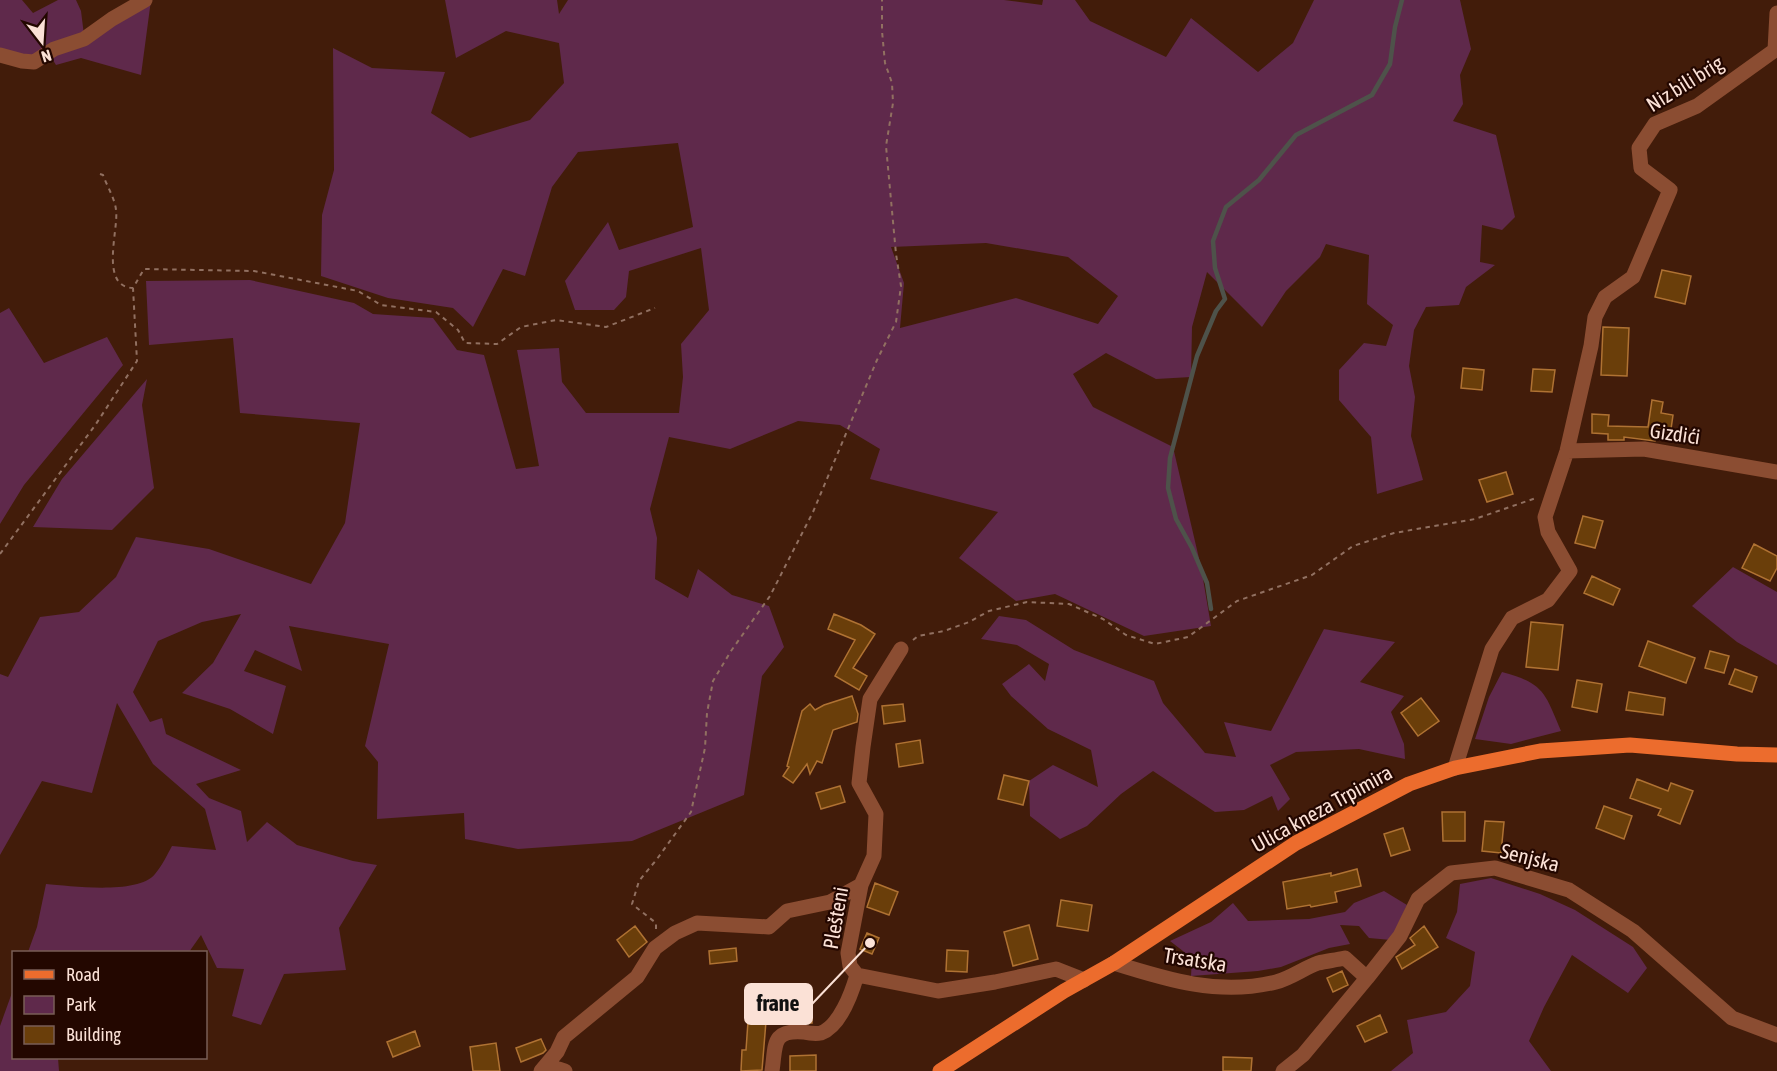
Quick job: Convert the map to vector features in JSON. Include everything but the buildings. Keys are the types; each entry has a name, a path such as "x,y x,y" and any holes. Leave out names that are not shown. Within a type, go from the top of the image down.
{"main road":[{"name":"Ulica kneza Trpimira","path":"940,1071 1114,963 1296,843 1409,784 1455,768 1540,751 1630,745 1737,754 1777,754"}],"street":[{"path":"0,55 34,62 54,49 84,39 145,0"},
{"name":"Niz bili brig","path":"1567,451 1591,346 1595,317 1605,297 1633,277 1670,190 1641,168 1639,148 1655,124 1697,106 1775,50 1777,13"},
{"name":"Gizdići","path":"1567,451 1644,449 1777,472"},
{"path":"1455,768 1492,649 1512,618 1548,600 1570,571 1548,532 1545,517 1567,451"},
{"name":"Plešteni","path":"901,649 870,699 859,783 876,814 874,856 861,885 848,953 850,966 857,975 938,992 1056,969 1084,980"},
{"name":"Senjska","path":"1283,1071 1303,1054 1400,936 1418,899 1451,873 1495,868 1569,890 1633,931 1732,1018 1777,1035"},
{"path":"541,1071 557,1052 564,1037 637,977 656,948 675,933 697,923 769,927 787,911 830,902 861,885"},
{"name":"Trsatska","path":"1114,963 1154,976 1205,987 1246,988 1279,981 1317,964 1345,958 1367,978"},
{"path":"772,1071 780,1035 788,1031 819,1034 827,1029 847,1005 857,975"},
{"path":"551,1071 559,1069 565,1071"}],"path":[{"path":"656,948 656,922 632,904 639,880 691,812 705,748 707,712 713,681 770,596 813,512 877,360 896,322 901,286 886,146 893,102 892,83 885,63 882,0"},
{"path":"100,174 103,175 116,210 112,262 115,273 126,288 133,288"},
{"path":"0,554 96,424 137,361 133,288 144,269 254,272 358,291 381,305 436,312 458,330 465,342 497,344 521,327 556,320 606,327 655,308"},
{"path":"901,649 918,636 969,622 989,611 1027,602 1069,604 1126,634 1155,644 1188,637 1237,600 1312,574 1353,546 1394,533 1475,519 1553,493"}],"green space":[{"path":"0,0 22,0 33,13 58,0 76,0 81,11 84,35 31,58 0,51"},
{"path":"151,0 141,75 81,58 56,65 51,57"},
{"path":"445,0 557,0 559,14 568,0 1004,0 1042,5 1043,0 1075,0 1090,21 1166,57 1191,18 1258,72 1293,43 1314,0 1460,0 1471,49 1460,75 1463,104 1453,121 1496,135 1515,217 1502,230 1482,225 1480,262 1495,265 1466,287 1459,305 1426,307 1414,330 1409,366 1415,397 1411,436 1423,480 1377,494 1371,437 1339,400 1339,370 1364,343 1386,346 1393,325 1367,304 1369,255 1326,244 1320,257 1286,291 1262,327 1207,272 1192,327 1191,377 1156,379 1106,353 1073,374 1093,407 1173,447 1201,567 1211,626 1144,636 1055,594 1016,601 959,558 998,512 870,479 880,449 840,425 798,421 730,449 669,437 650,509 657,538 655,579 688,598 698,569 732,595 769,606 784,647 762,676 744,795 632,841 518,849 465,839 464,813 377,819 378,762 365,746 389,644 289,626 302,671 255,650 244,671 286,686 273,734 230,709 182,693 213,663 241,614 202,622 158,641 133,692 150,722 162,718 166,734 241,770 196,784 209,798 241,811 247,842 267,822 297,845 353,861 377,865 339,928 346,970 284,974 261,1025 232,1016 244,969 217,968 201,935 190,951 28,951 37,927 46,884 104,888 134,885 146,881 155,874 172,846 216,850 205,809 153,764 117,703 92,793 42,781 0,855 0,674 8,677 40,617 79,612 116,577 136,537 209,549 311,584 345,523 360,423 240,413 233,338 149,345 146,281 250,280 354,303 373,314 433,318 457,350 484,355 516,469 539,466 517,350 559,348 562,382 586,413 679,413 683,377 681,344 709,310 701,248 629,271 626,297 614,310 575,310 565,281 608,222 619,250 693,227 678,143 578,152 552,187 525,276 503,269 473,327 453,308 388,298 321,276 322,215 334,170 333,48 372,68 445,72 431,113 470,138 530,120 564,83 559,43 506,31 456,58","holes":["986,243 1068,257 1118,296 1098,324 1016,298 900,328 904,283 891,247"]},
{"path":"9,308 44,363 107,337 123,365 24,485 0,524 0,313"},
{"path":"147,379 142,405 154,488 112,530 33,527 62,479"},
{"path":"1733,567 1777,592 1777,665 1737,642 1692,606"},
{"path":"999,616 1026,620 1074,650 1154,681 1163,703 1205,753 1236,757 1224,722 1271,731 1324,629 1395,642 1360,682 1404,696 1391,712 1404,744 1405,759 1359,749 1296,752 1270,765 1290,799 1278,811 1272,796 1244,810 1215,812 1153,771 1121,794 1087,826 1060,839 1030,816 1029,781 1053,765 1098,787 1091,750 1048,729 1011,696 1002,684 1029,664 1045,681 1049,664 1017,645 981,639"},
{"path":"1502,672 1527,681 1541,691 1561,731 1511,744 1475,739 1489,697"},
{"path":"1491,878 1540,894 1575,910 1633,947 1647,968 1628,993 1572,955 1529,1041 1551,1071 1391,1071 1413,1053 1407,1020 1446,1012 1470,986 1475,952 1446,938 1457,912 1460,884"},
{"path":"1384,891 1407,905 1391,940 1369,938 1359,926 1340,925 1350,944 1329,948 1281,967 1191,976 1192,958 1170,941 1211,922 1233,903 1248,921 1309,919 1345,912 1354,903"},
{"path":"12,993 12,1059 58,1059 59,1071 0,1071 0,1026"}],"waterway":[{"path":"1211,609 1207,583 1176,519 1168,488 1170,458 1197,356 1216,311 1225,299 1215,268 1213,241 1226,207 1259,180 1296,135 1372,95 1390,64 1395,27 1402,0"}],"place":[{"name":"frane","path":"870,943"}]}
